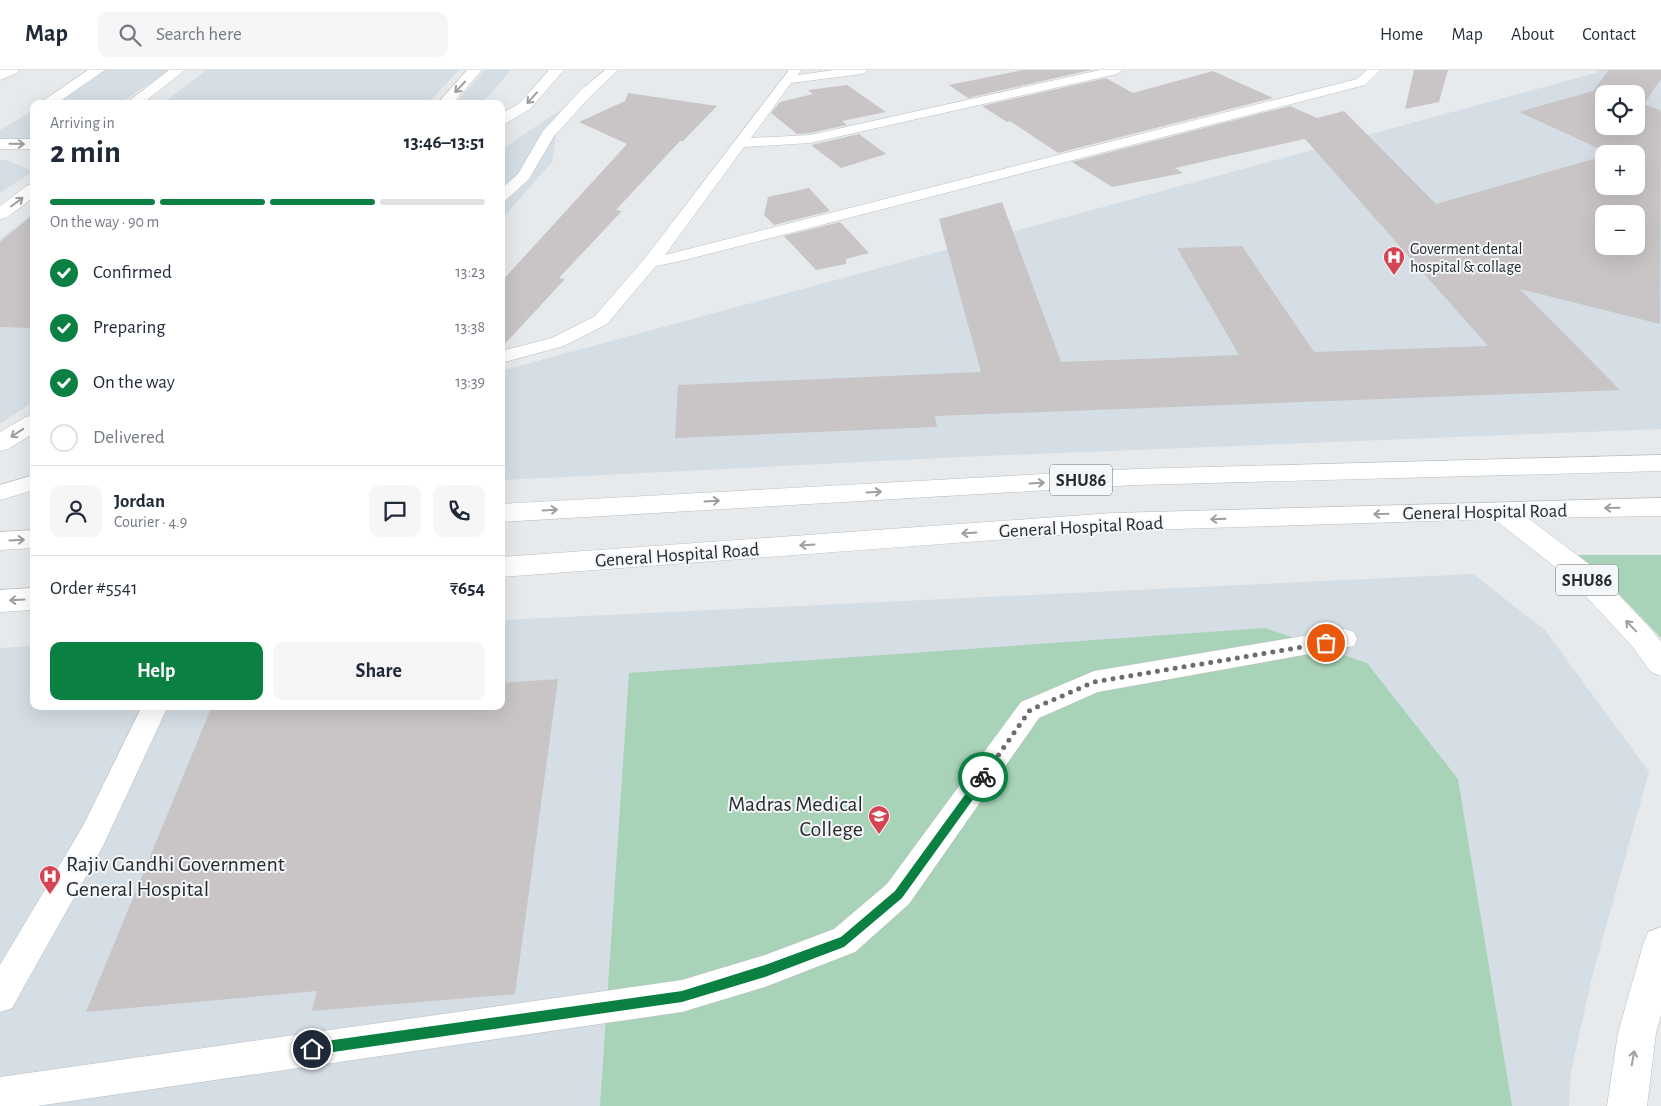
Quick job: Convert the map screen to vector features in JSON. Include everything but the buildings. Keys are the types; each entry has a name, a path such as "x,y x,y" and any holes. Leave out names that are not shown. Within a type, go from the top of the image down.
{"main road":[{"path":"0,76 12,70"},
{"path":"51,100 98,70"},
{"path":"157,70 177,70"},
{"path":"137,100 177,70"},
{"path":"448,100 475,70"},
{"path":"505,118 525,106 557,70"},
{"path":"0,144 30,144"},
{"path":"0,214 30,192"},
{"path":"0,443 30,424"},
{"name":"SHU86","path":"505,513 1135,477 1661,463"},
{"name":"General Hospital Road","path":"505,567 1113,522 1661,507"},
{"name":"SHU86","path":"1499,510 1579,571 1641,637 1661,664"},
{"path":"0,541 30,539"},
{"path":"0,601 30,599"},
{"path":"1627,1106 1637,1034 1661,945"}],"lane":[{"path":"505,193 524,176 548,134 586,93 612,70"},
{"path":"505,356 558,342 601,320 650,262 792,75 862,70"},
{"path":"740,143 810,139 1117,70"},
{"path":"650,262 679,258 1361,82 1374,70"},
{"path":"0,493 30,483"},
{"path":"0,1094 682,996 765,971 844,941 898,894 1030,710 1094,682 1345,639"},
{"path":"0,996 93,836 154,710"}],"shaded area":[{"path":"100,70 169,70 125,100 51,100"},
{"path":"207,70 459,70 431,100 167,100"},
{"path":"485,70 511,70 485,100 458,100"},
{"path":"1595,70 1661,70 1661,429 982,456 505,480 505,370 1599,72"},
{"path":"560,110 552,162 505,215 505,147"},
{"path":"30,112 30,149 0,148 0,130"},
{"path":"0,160 6,160 30,170 30,173 0,193"},
{"path":"30,216 30,404 0,424 0,239"},
{"name":"Madras Medical College","path":"1473,574 1545,630 1649,772 1592,977 1571,1072 1569,1106 0,1106 0,648 30,646 30,710 505,710 505,620"}],"green space":[{"path":"1568,555 1661,555 1661,638 1615,590"},
{"path":"1265,628 1367,663 1458,779 1512,1106 600,1106 629,673"}],"way so far":[{"path":"983,777 1001,754 1030,710 1094,682 1326,643"}],"place":[{"name":"Goverment dental hospital & collage","path":"1394,276"},
{"name":"Madras Medical College","path":"879,835"},
{"name":"Rajiv Gandhi Government General Hospital","path":"50,895"}],"route":[{"path":"312,1049 682,996 765,971 844,941 898,894 983,777"}]}
